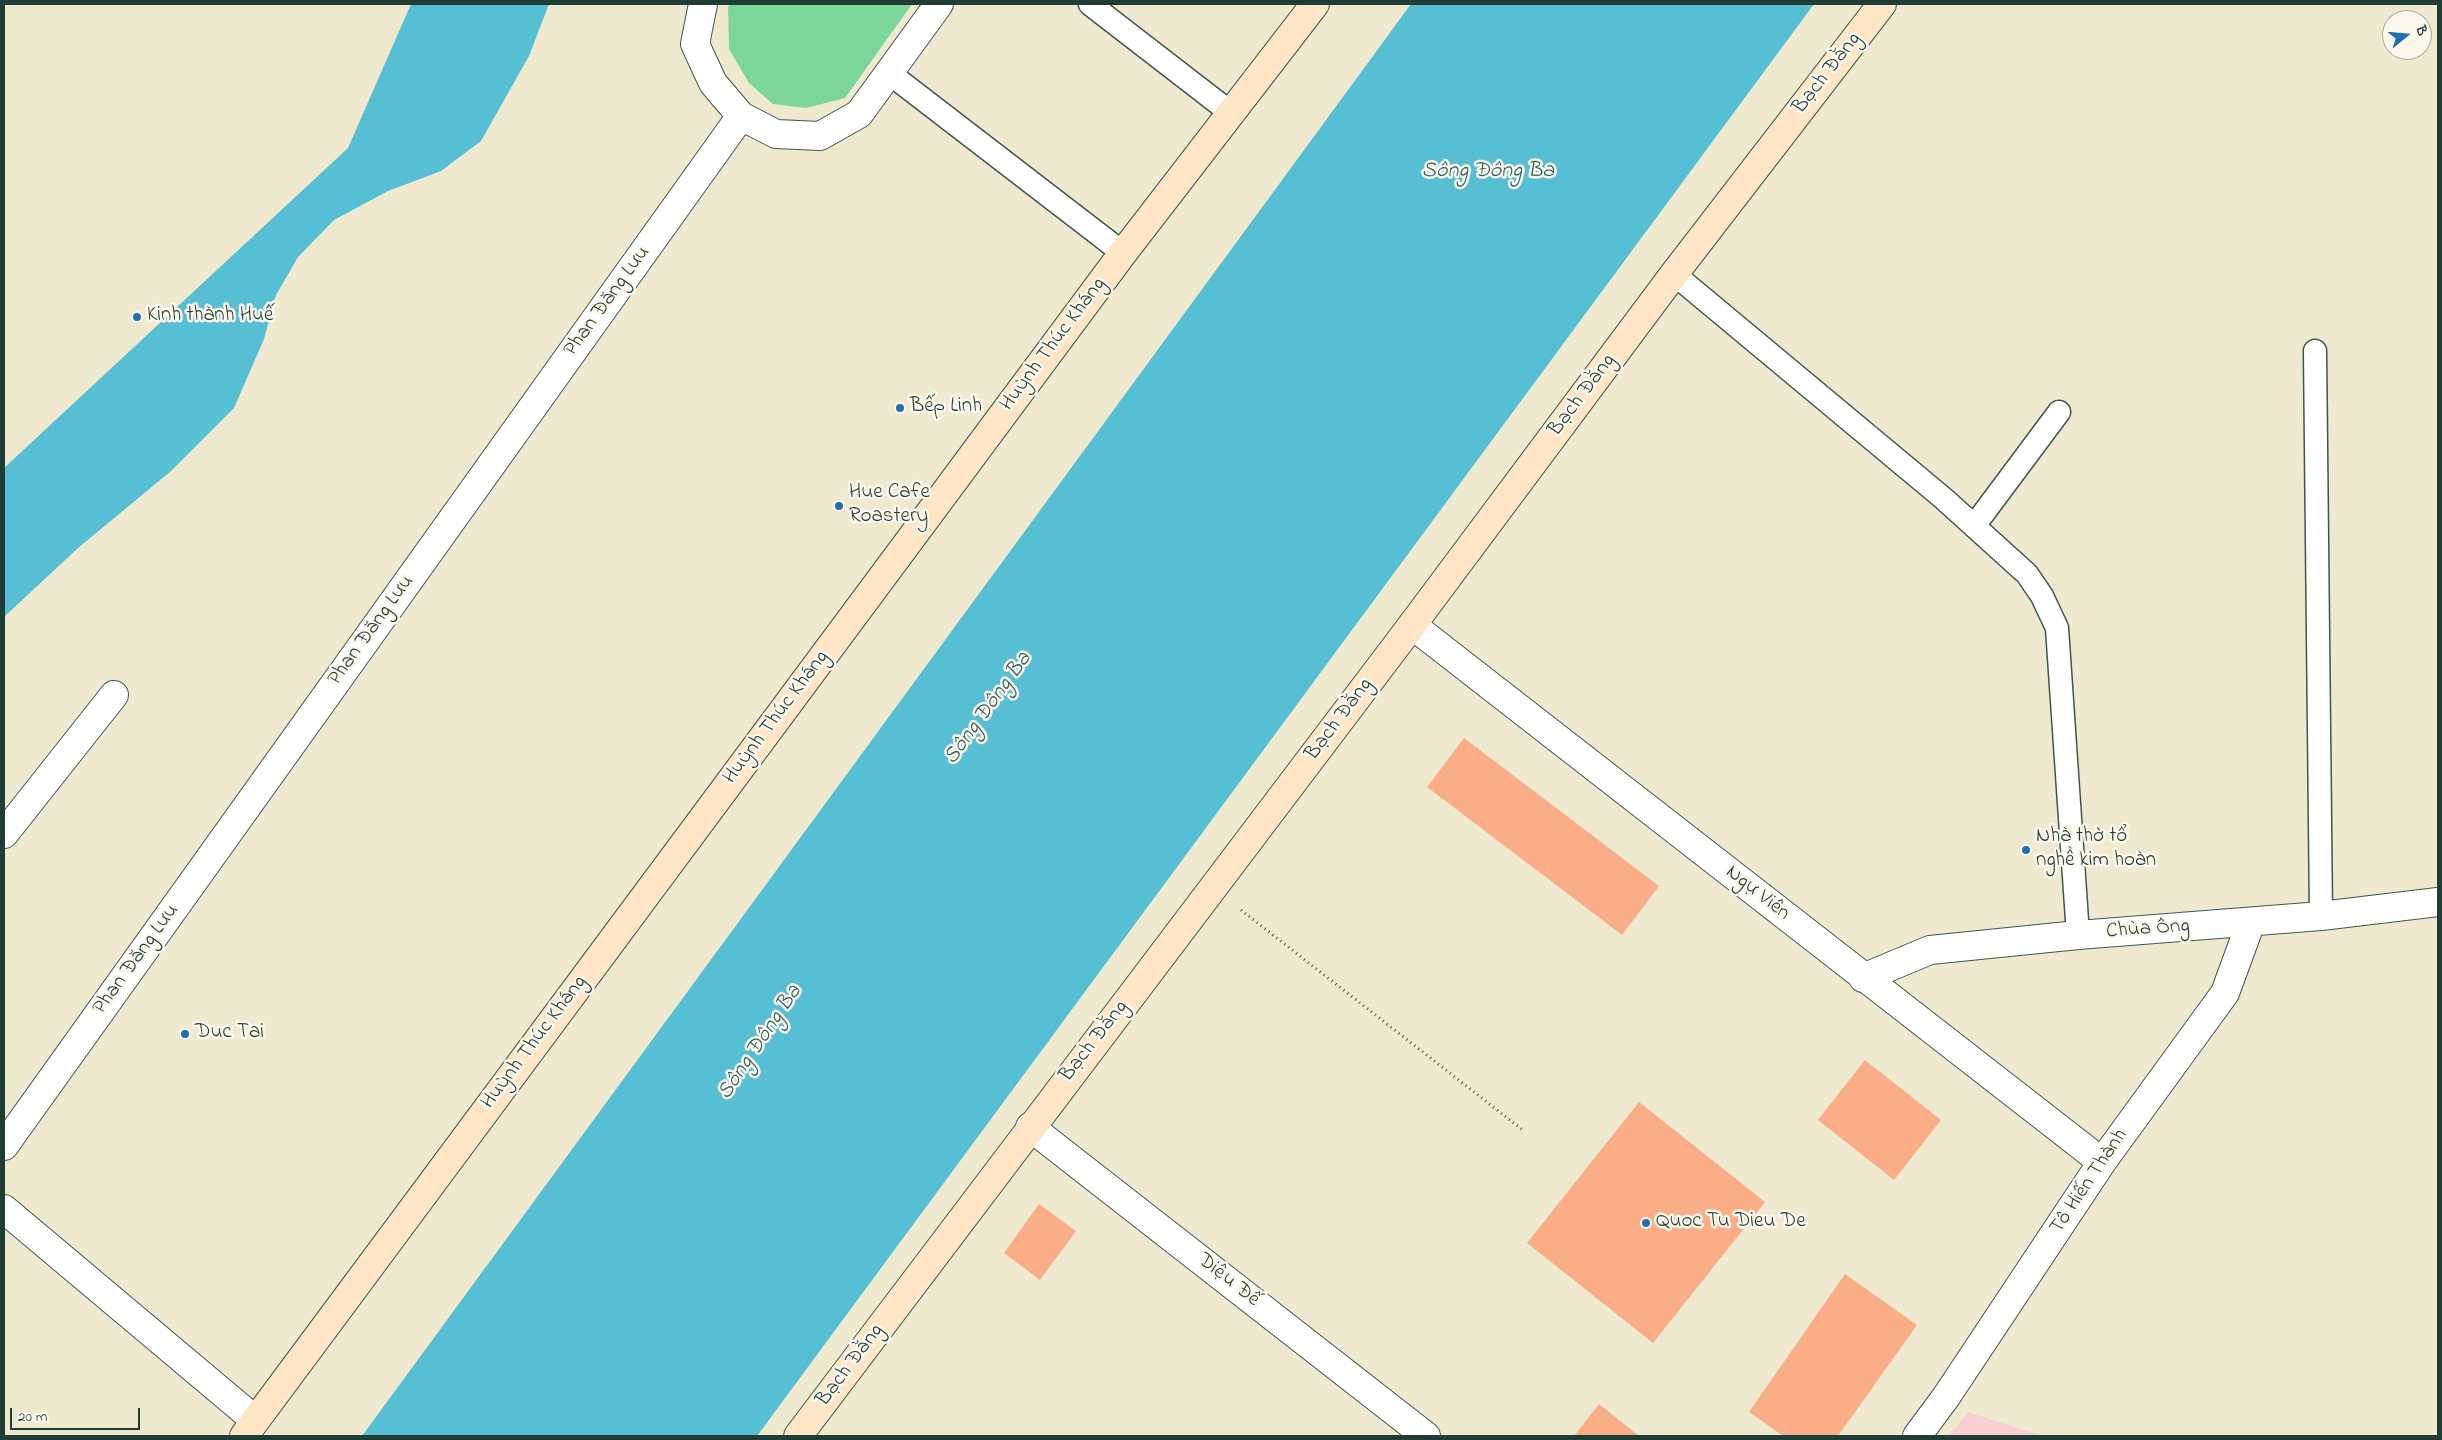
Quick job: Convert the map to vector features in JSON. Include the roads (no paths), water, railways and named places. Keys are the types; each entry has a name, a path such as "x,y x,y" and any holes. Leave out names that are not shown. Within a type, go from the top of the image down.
{"street":[{"path":"703,4 695,44 713,83 741,116 776,134 820,136 859,114 939,4"},
{"name":"Huỳnh Thúc Kháng","path":"250,1428 1123,253 1315,4"},
{"name":"Bạch Đằng","path":"798,1436 1030,1127 1214,888 1674,274 1882,4"},
{"name":"Phan Đăng Lưu","path":"4,1146 741,116"},
{"name":"Ngự Viên","path":"1412,625 1863,978 2102,1162"},
{"path":"4,834 114,695"},
{"name":"Chùa Ông","path":"1863,978 1930,950 2078,935 2321,916 2438,902"},
{"name":"Tô Hiến Thành","path":"1917,1436 1946,1397 2102,1162 2225,993 2251,922"},
{"name":"Diệu Đế","path":"1030,1127 1426,1436"},
{"path":"4,1209 250,1428"}],"lane":[{"path":"1090,4 1231,113"},
{"path":"889,73 1123,253"},
{"path":"1674,274 1974,526 2027,574 2042,596 2056,628 2078,935"},
{"path":"2315,351 2321,916"},
{"path":"1974,526 2059,412"}],"water":[{"path":"411,4 549,4 529,56 481,141 441,171 388,191 334,220 298,257 276,295 264,339 234,408 171,471 78,548 4,617 4,468 348,148"},
{"name":"Sông Đông Ba","path":"1411,4 1814,4 757,1436 362,1436"}],"place":[{"name":"Kinh thành Huế","path":"137,317"},
{"name":"Bếp Linh","path":"900,408"},
{"name":"Hue Cafe Roastery","path":"839,506"},
{"name":"Nhà thờ tổ nghề kim hoàn","path":"2026,850"},
{"name":"Duc Tai","path":"185,1034"},
{"name":"Quoc Tu Dieu De","path":"1646,1223"}]}
